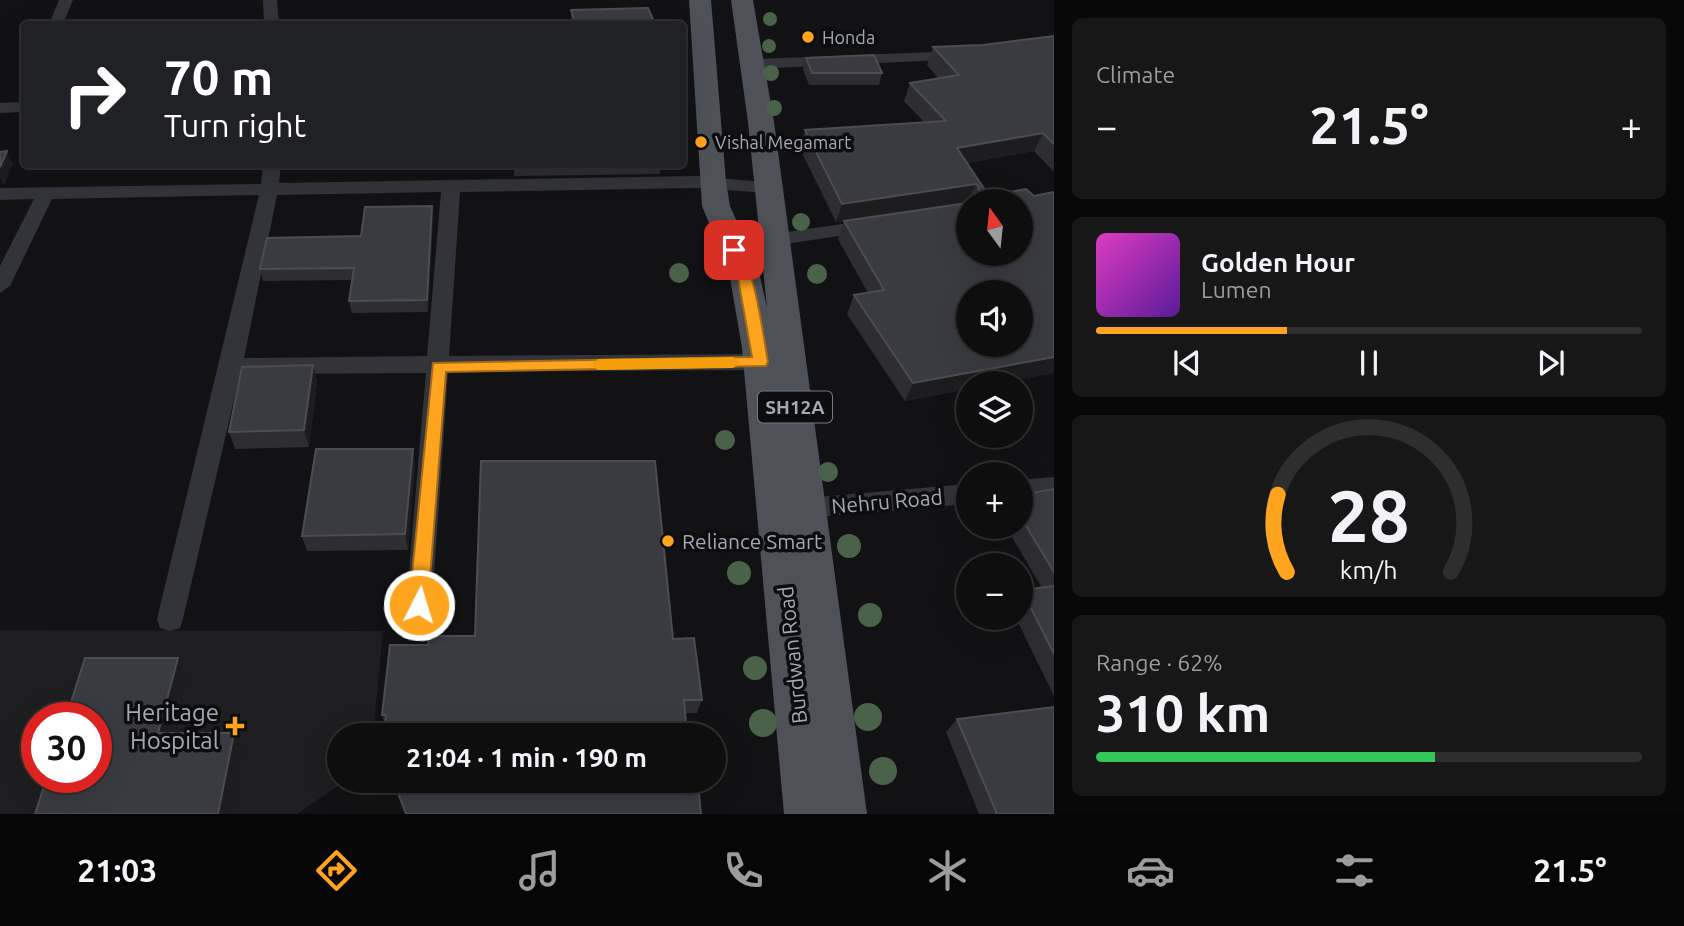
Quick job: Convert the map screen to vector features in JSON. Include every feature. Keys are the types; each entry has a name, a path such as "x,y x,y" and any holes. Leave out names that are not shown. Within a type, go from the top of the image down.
{"main road":[{"name":"Burdwan Road","path":"700,0 712,182 716,206 744,272 791,508 843,814"},
{"name":"Burdwan Road","path":"742,0 792,372 791,508 808,814"}],"street":[{"path":"57,21 66,0"},
{"path":"270,0 272,21"},
{"path":"752,64 976,55"},
{"path":"0,108 21,107"},
{"path":"170,619 231,366 270,191 272,168"},
{"path":"0,194 712,182 769,187"},
{"path":"419,605 451,186"},
{"path":"0,286 46,193"},
{"path":"773,240 890,223"},
{"path":"231,366 438,367 761,362"},
{"path":"1033,488 1054,487"},
{"name":"Nehru Road","path":"791,508 956,495"}],"shaded area":[{"name":"Heritage Hospital","path":"0,630 383,631 374,723 327,723 328,793 297,814 0,814"}],"building":[{"path":"648,8 654,21 574,21 571,10"},
{"path":"1054,36 1054,144 1043,133 957,148 984,189 979,189 976,184 842,204 805,130 946,121 910,83 959,75 933,47 983,45"},
{"path":"874,55 882,73 812,73 806,58"},
{"path":"7,151 0,167 0,152"},
{"path":"1054,192 1054,357 978,371 956,371 956,375 913,383 854,295 884,290 844,221 956,205 956,266 1033,266 1033,195"},
{"path":"432,206 427,300 349,301 354,268 260,269 267,238 361,236 365,207"},
{"path":"313,365 304,430 229,432 242,367"},
{"path":"316,449 413,449 405,534 302,536"},
{"path":"481,461 655,461 673,639 694,638 702,700 684,700 686,723 385,723 386,715 382,715 390,645 428,645 429,636 475,636"},
{"path":"1054,489 1054,572 1033,537 1033,493"},
{"path":"1054,586 1054,654 1033,612 1033,589"},
{"path":"85,658 178,658 158,733 234,733 218,814 35,814 42,793 112,793 112,702 71,702"},
{"path":"1054,707 1054,814 997,814 957,719"},
{"path":"398,793 699,793 701,814 406,814"}],"slow traffic":[{"path":"598,365 733,363"}],"place":[{"name":"Honda","path":"808,37"},
{"name":"Vishal Megamart","path":"701,142"},
{"name":"Reliance Smart","path":"668,541"},
{"name":"Heritage Hospital","path":"235,726"}],"route":[{"path":"419,605 438,367 761,362 744,272 734,250"}]}
